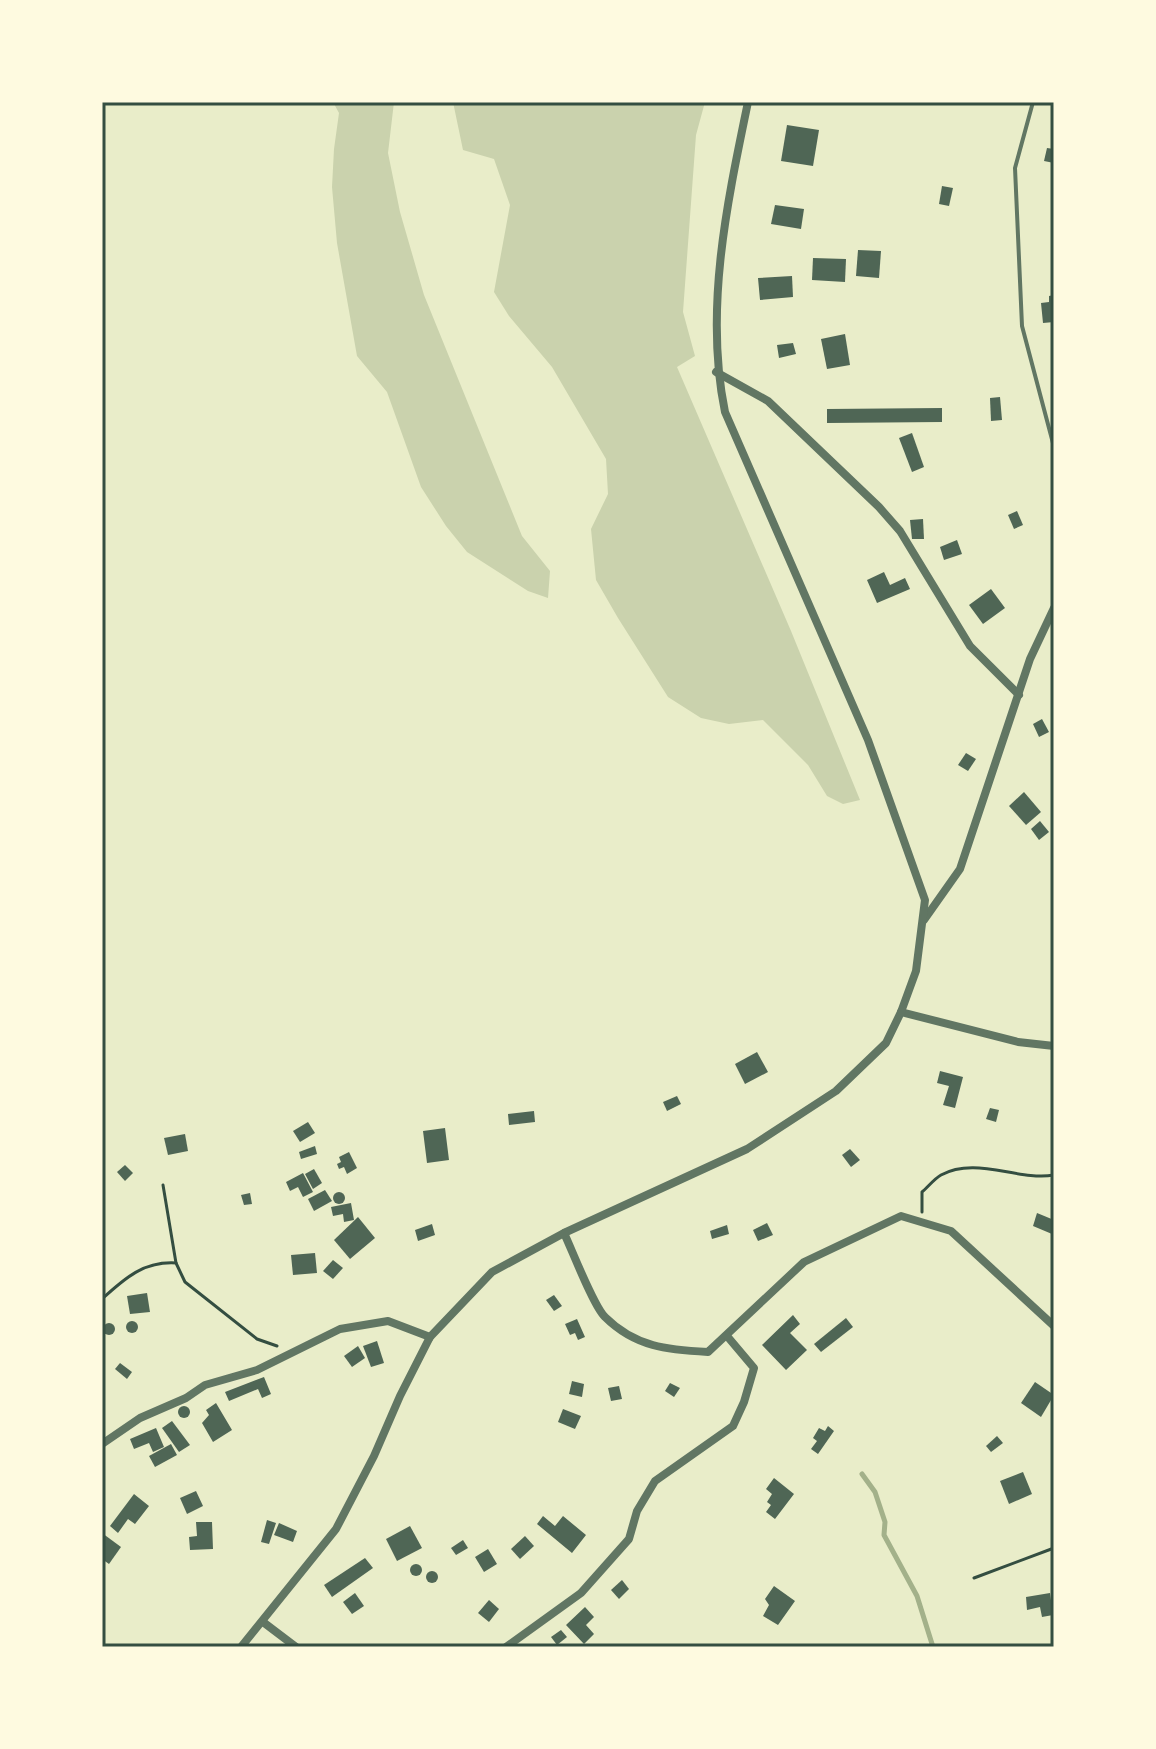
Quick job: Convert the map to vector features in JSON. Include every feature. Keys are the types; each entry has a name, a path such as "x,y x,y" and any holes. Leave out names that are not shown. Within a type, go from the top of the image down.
{"street":[{"path":"241,1647 336,1529 430,1337 492,1272 564,1233 747,1149 836,1091 886,1043 916,971 925,900 868,740 725,412 716,372 718,288 729,192 748,102"},
{"path":"716,372 768,401 879,507 900,531 970,646 1019,695"},
{"path":"924,920 960,869 1030,659 1054,608"},
{"path":"901,1012 1018,1042 1054,1046"},
{"path":"564,1233 603,1316 642,1344 708,1352 804,1262 901,1216 951,1231 1054,1326"},
{"path":"102,1444 140,1418 186,1398 205,1385 257,1370 340,1329 388,1321 430,1337"},
{"path":"506,1647 581,1593 629,1539 637,1511 655,1481 733,1426 754,1368 727,1336"},
{"path":"263,1622 296,1647"}],"lane":[{"path":"1033,102 1015,168 1022,326 1054,447"}],"path":[{"path":"922,1222 922,1192 942,1174 977,1167 1020,1175 1054,1175"},
{"path":"163,1185 176,1263 185,1282 257,1339 292,1351"},
{"path":"102,1299 119,1284 149,1266 158,1262 176,1263"},
{"path":"974,1578 1054,1548"}],"green space":[{"path":"333,102 394,102 388,153 400,212 424,295 522,536 550,571 548,598 528,591 467,552 446,526 421,487 387,392 357,356 337,243 332,187 339,113"},
{"path":"453,102 705,102 696,135 683,312 695,356 677,367 860,800 843,804 827,796 808,765 763,720 729,724 701,718 668,697 618,618 596,580 591,529 608,494 606,459 552,367 509,316 494,292 510,205 494,159 463,150"}],"building":[{"path":"787,125 819,130 813,166 781,161"},
{"path":"1047,148 1054,149 1054,163 1044,161"},
{"path":"942,186 953,188 949,206 939,204"},
{"path":"775,205 804,209 801,229 771,224"},
{"path":"858,250 881,251 879,278 856,276"},
{"path":"813,258 846,259 845,282 812,280"},
{"path":"792,276 793,297 760,300 758,278"},
{"path":"1054,295 1054,322 1043,323 1041,303 1049,302 1049,296"},
{"path":"845,334 850,365 827,369 821,339"},
{"path":"793,343 796,354 779,358 777,345"},
{"path":"1000,397 1002,420 991,421 990,398"},
{"path":"942,408 942,422 827,423 827,409"},
{"path":"912,433 924,467 912,472 899,438"},
{"path":"1017,511 1023,525 1014,529 1008,515"},
{"path":"923,519 924,539 912,539 910,520"},
{"path":"957,540 962,554 944,560 940,547"},
{"path":"884,572 890,585 905,578 910,589 877,603 867,580"},
{"path":"991,589 1005,608 983,624 969,605"},
{"path":"1042,719 1049,732 1039,737 1033,724"},
{"path":"966,753 976,759 968,771 958,765"},
{"path":"1024,792 1041,812 1026,825 1009,806"},
{"path":"1040,821 1049,832 1039,840 1031,829"},
{"path":"757,1052 768,1072 745,1084 735,1064"},
{"path":"940,1071 963,1077 955,1108 943,1105 949,1086 937,1083"},
{"path":"677,1096 681,1104 667,1111 663,1102"},
{"path":"990,1108 999,1110 996,1122 986,1119"},
{"path":"534,1111 535,1122 509,1125 508,1114"},
{"path":"308,1122 315,1133 300,1142 293,1131"},
{"path":"445,1128 449,1160 427,1163 423,1131"},
{"path":"185,1134 188,1151 168,1155 164,1138"},
{"path":"315,1146 317,1154 301,1159 299,1152"},
{"path":"850,1149 860,1160 851,1167 842,1155"},
{"path":"349,1152 357,1168 347,1174 344,1167 339,1169 337,1164 341,1162 339,1157"},
{"path":"125,1165 133,1173 125,1181 117,1172"},
{"path":"314,1169 322,1183 313,1189 305,1174"},
{"path":"303,1173 313,1192 303,1197 298,1187 290,1191 286,1182"},
{"path":"325,1190 332,1201 314,1211 308,1199"},
{"path":"250,1193 252,1204 244,1205 241,1195"},
{"path":"334,1193 344,1193 344,1203 334,1203"},
{"path":"351,1203 354,1220 344,1222 343,1214 333,1216 331,1207"},
{"path":"1037,1213 1054,1220 1052,1234 1033,1226"},
{"path":"358,1217 375,1238 350,1259 334,1240"},
{"path":"767,1223 773,1235 758,1241 753,1230"},
{"path":"432,1224 435,1235 418,1241 415,1230"},
{"path":"727,1225 729,1234 712,1239 710,1231"},
{"path":"315,1253 317,1273 293,1275 291,1255"},
{"path":"333,1260 343,1268 333,1279 323,1271"},
{"path":"147,1293 150,1312 130,1314 127,1296"},
{"path":"554,1295 562,1306 554,1311 546,1300"},
{"path":"793,1315 800,1324 790,1333 807,1350 786,1370 762,1345"},
{"path":"846,1318 853,1327 821,1352 814,1344"},
{"path":"577,1319 585,1337 578,1340 575,1333 570,1335 565,1324"},
{"path":"127,1322 137,1322 137,1332 127,1332"},
{"path":"104,1324 114,1324 114,1334 104,1334"},
{"path":"377,1341 384,1363 371,1367 363,1346"},
{"path":"358,1346 365,1358 352,1367 344,1356"},
{"path":"120,1363 132,1372 127,1379 115,1369"},
{"path":"264,1377 271,1394 262,1398 258,1389 229,1401 225,1392"},
{"path":"572,1381 584,1384 582,1397 569,1394"},
{"path":"1035,1382 1054,1395 1041,1417 1021,1403"},
{"path":"670,1383 680,1388 674,1397 665,1391"},
{"path":"619,1386 622,1399 611,1401 608,1388"},
{"path":"216,1403 232,1430 213,1442 202,1423 209,1415 206,1410"},
{"path":"179,1407 189,1407 189,1417 179,1417"},
{"path":"563,1409 581,1416 575,1429 558,1422"},
{"path":"172,1421 190,1445 179,1452 162,1428"},
{"path":"828,1426 834,1431 818,1454 811,1449 817,1441 813,1438 819,1428 825,1431"},
{"path":"156,1428 164,1447 153,1452 149,1443 134,1449 130,1439"},
{"path":"997,1436 1003,1443 991,1452 986,1446"},
{"path":"171,1444 177,1455 155,1467 149,1456"},
{"path":"1023,1472 1032,1494 1009,1504 1000,1481"},
{"path":"774,1478 794,1494 775,1519 766,1512 771,1505 767,1502 772,1494 766,1489"},
{"path":"196,1491 203,1506 187,1514 180,1498"},
{"path":"134,1494 149,1506 135,1524 128,1519 118,1533 110,1526"},
{"path":"543,1516 555,1526 563,1516 586,1535 572,1553 537,1524"},
{"path":"267,1520 276,1523 269,1544 261,1542"},
{"path":"196,1522 212,1522 213,1549 190,1550 189,1537 197,1536"},
{"path":"279,1523 297,1531 293,1542 274,1535"},
{"path":"410,1526 422,1548 397,1561 386,1539"},
{"path":"102,1533 121,1547 109,1564 102,1559"},
{"path":"525,1536 534,1546 520,1559 511,1549"},
{"path":"463,1540 468,1548 456,1555 451,1548"},
{"path":"488,1549 497,1564 484,1572 475,1557"},
{"path":"365,1558 373,1568 332,1597 324,1585"},
{"path":"411,1565 421,1565 421,1575 411,1575"},
{"path":"427,1572 437,1572 437,1582 427,1582"},
{"path":"622,1580 629,1589 619,1599 611,1590"},
{"path":"774,1586 795,1601 778,1625 763,1616 769,1605 765,1599"},
{"path":"355,1593 364,1606 352,1614 343,1602"},
{"path":"1050,1593 1053,1615 1042,1617 1040,1607 1027,1610 1026,1597"},
{"path":"489,1600 499,1609 489,1622 478,1613"},
{"path":"585,1607 594,1617 586,1625 594,1634 584,1644 566,1625"},
{"path":"561,1630 567,1637 557,1645 551,1637"}],"waterway":[{"path":"862,1474 875,1492 885,1522 884,1535 917,1596 933,1647"}]}
